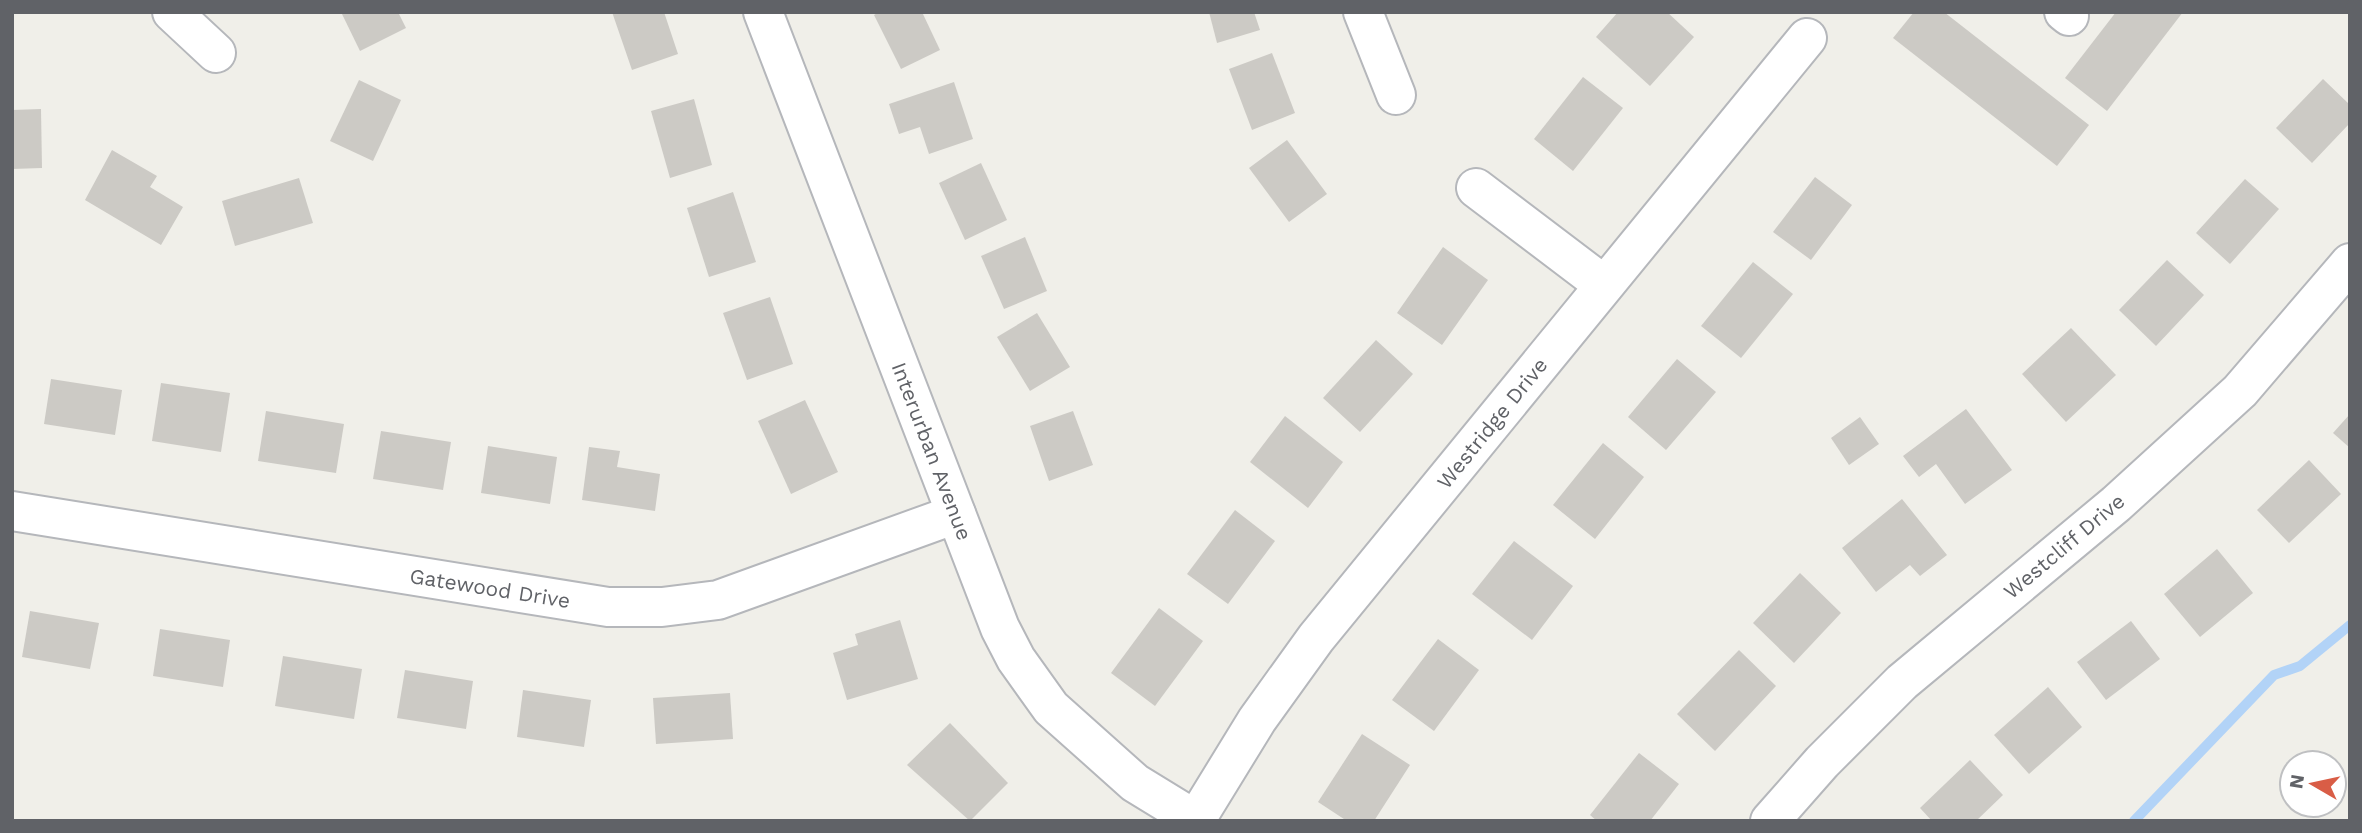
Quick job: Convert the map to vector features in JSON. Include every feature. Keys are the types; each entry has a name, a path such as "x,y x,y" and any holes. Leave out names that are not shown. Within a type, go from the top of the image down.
{"street":[{"path":"172,12 216,53"},
{"name":"Interurban Avenue","path":"763,12 1000,628 1016,659 1051,708 1135,783 1196,820"},
{"path":"1363,12 1396,95"},
{"name":"Westridge Drive","path":"1196,820 1257,720 1316,638 1807,38"},
{"path":"1476,188 1604,285"},
{"name":"Westcliff Drive","path":"1769,821 1822,762 1902,682 2116,504 2240,391 2350,263"},
{"name":"Gatewood Drive","path":"12,511 608,607 662,607 718,600 956,514"}],"building":[{"path":"341,12 398,12 406,28 360,51"},
{"path":"612,12 664,12 678,54 632,70"},
{"path":"879,12 922,12 940,50 901,69 874,15"},
{"path":"1209,12 1254,12 1260,30 1217,43"},
{"path":"1618,12 1667,12 1694,37 1650,86 1596,37"},
{"path":"1914,12 1944,12 2089,125 2057,166 1893,38"},
{"path":"2116,12 2183,12 2107,111 2065,78"},
{"path":"1272,53 1295,113 1252,130 1229,69"},
{"path":"1583,77 1623,108 1573,171 1534,139"},
{"path":"2323,79 2350,105 2350,123 2312,163 2276,128"},
{"path":"359,80 401,100 373,161 330,141"},
{"path":"954,82 973,139 929,154 920,127 899,134 889,104"},
{"path":"694,99 712,165 670,178 651,111"},
{"path":"41,109 42,168 12,169 12,110"},
{"path":"1287,140 1327,194 1289,222 1249,168"},
{"path":"112,150 157,176 150,187 183,207 161,245 85,200"},
{"path":"981,163 1007,220 965,240 939,183"},
{"path":"1815,177 1852,205 1811,260 1773,232"},
{"path":"299,178 313,223 235,246 222,201"},
{"path":"2245,179 2279,209 2230,264 2196,233"},
{"path":"733,192 756,262 709,277 687,208"},
{"path":"1025,237 1047,291 1004,309 981,256"},
{"path":"1443,247 1488,280 1442,345 1397,313"},
{"path":"2167,260 2204,295 2156,346 2119,310"},
{"path":"1753,262 1793,294 1741,358 1701,326"},
{"path":"770,297 793,364 747,380 723,313"},
{"path":"1037,313 1070,367 1030,391 997,337"},
{"path":"2071,328 2116,375 2066,422 2022,374"},
{"path":"1376,340 1413,374 1360,432 1323,398"},
{"path":"1677,359 1716,392 1666,450 1628,417"},
{"path":"51,379 122,390 115,435 44,424"},
{"path":"161,383 230,393 221,452 152,441"},
{"path":"805,400 838,472 791,494 758,421"},
{"path":"1966,409 2012,470 1965,504 1936,464 1919,477 1903,456"},
{"path":"266,411 344,424 336,473 258,461"},
{"path":"1073,411 1093,465 1049,481 1030,426"},
{"path":"2350,414 2350,448 2333,433"},
{"path":"1285,416 1343,462 1308,508 1250,462"},
{"path":"1860,417 1879,444 1849,465 1831,438"},
{"path":"381,431 451,442 443,490 373,479"},
{"path":"1603,443 1644,477 1595,539 1553,505"},
{"path":"488,446 557,457 550,504 481,493"},
{"path":"589,447 620,451 617,467 660,474 655,511 582,500"},
{"path":"2309,460 2341,494 2289,543 2257,510"},
{"path":"1902,499 1947,555 1920,576 1910,565 1876,592 1842,548"},
{"path":"1235,510 1275,541 1228,604 1187,574"},
{"path":"1514,541 1573,586 1532,640 1472,594"},
{"path":"2217,549 2253,593 2200,637 2164,594"},
{"path":"1800,573 1841,613 1794,663 1753,623"},
{"path":"1159,608 1203,641 1155,706 1111,673"},
{"path":"30,611 99,623 90,669 22,657"},
{"path":"900,620 918,679 847,700 833,653 858,645 855,634"},
{"path":"2131,621 2160,659 2106,700 2077,662"},
{"path":"160,629 230,640 223,687 153,676"},
{"path":"1438,639 1479,670 1434,731 1392,700"},
{"path":"1739,650 1776,686 1715,751 1677,714"},
{"path":"283,656 362,669 354,719 275,706"},
{"path":"405,670 473,681 466,729 397,718"},
{"path":"2048,687 2082,727 2029,774 1994,735"},
{"path":"523,690 591,700 584,747 517,737"},
{"path":"730,693 733,739 656,744 653,698"},
{"path":"950,723 1008,783 970,821 907,765"},
{"path":"1362,734 1410,765 1374,821 1347,821 1318,802"},
{"path":"1639,753 1679,784 1650,821 1597,821 1590,815"},
{"path":"1970,760 2003,795 1976,821 1932,821 1920,808"}],"waterway":[{"path":"2134,821 2274,675 2300,666 2350,625"}]}
